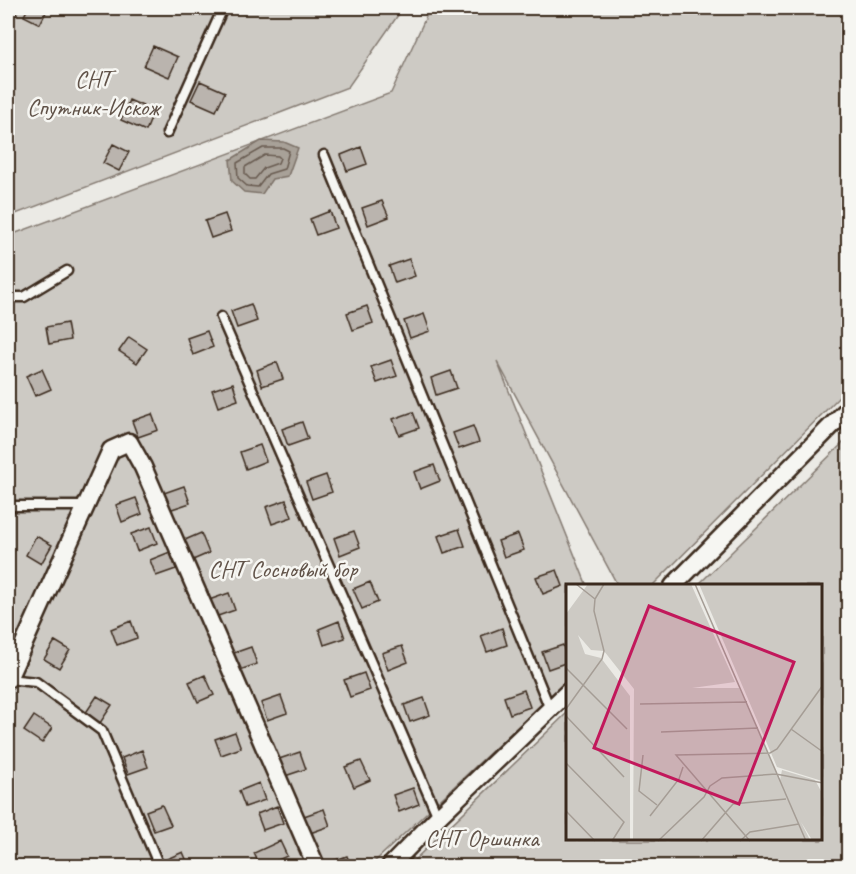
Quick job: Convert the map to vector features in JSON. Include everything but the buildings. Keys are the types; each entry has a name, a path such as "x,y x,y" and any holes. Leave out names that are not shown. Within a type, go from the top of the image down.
{"street":[{"path":"675,584 849,409"},
{"path":"8,679 111,450 129,442 147,478 316,867"},
{"path":"390,867 438,817 566,694"}],"lane":[{"path":"8,17 12,8"},
{"path":"166,133 223,8"},
{"path":"324,155 551,709"},
{"path":"8,297 24,297 67,271"},
{"path":"221,317 438,817"},
{"path":"8,506 85,506"},
{"path":"8,679 36,681 102,731 159,867"}],"green space":[{"name":"СНТ Спутник-Искож","path":"8,8 403,8 348,87 8,217"},
{"name":"СНТ Сосновый бор","path":"430,8 848,8 848,388 654,584 617,584 497,361 586,584 566,584 566,681 370,866 8,866 8,236 391,93"},
{"name":"СНТ Оршинка","path":"848,438 848,866 408,866 566,714 566,841 823,841 823,584 699,584"}],"water":[{"path":"261,141 284,142 298,148 288,176 272,179 262,194 244,192 232,181 230,160"}]}
